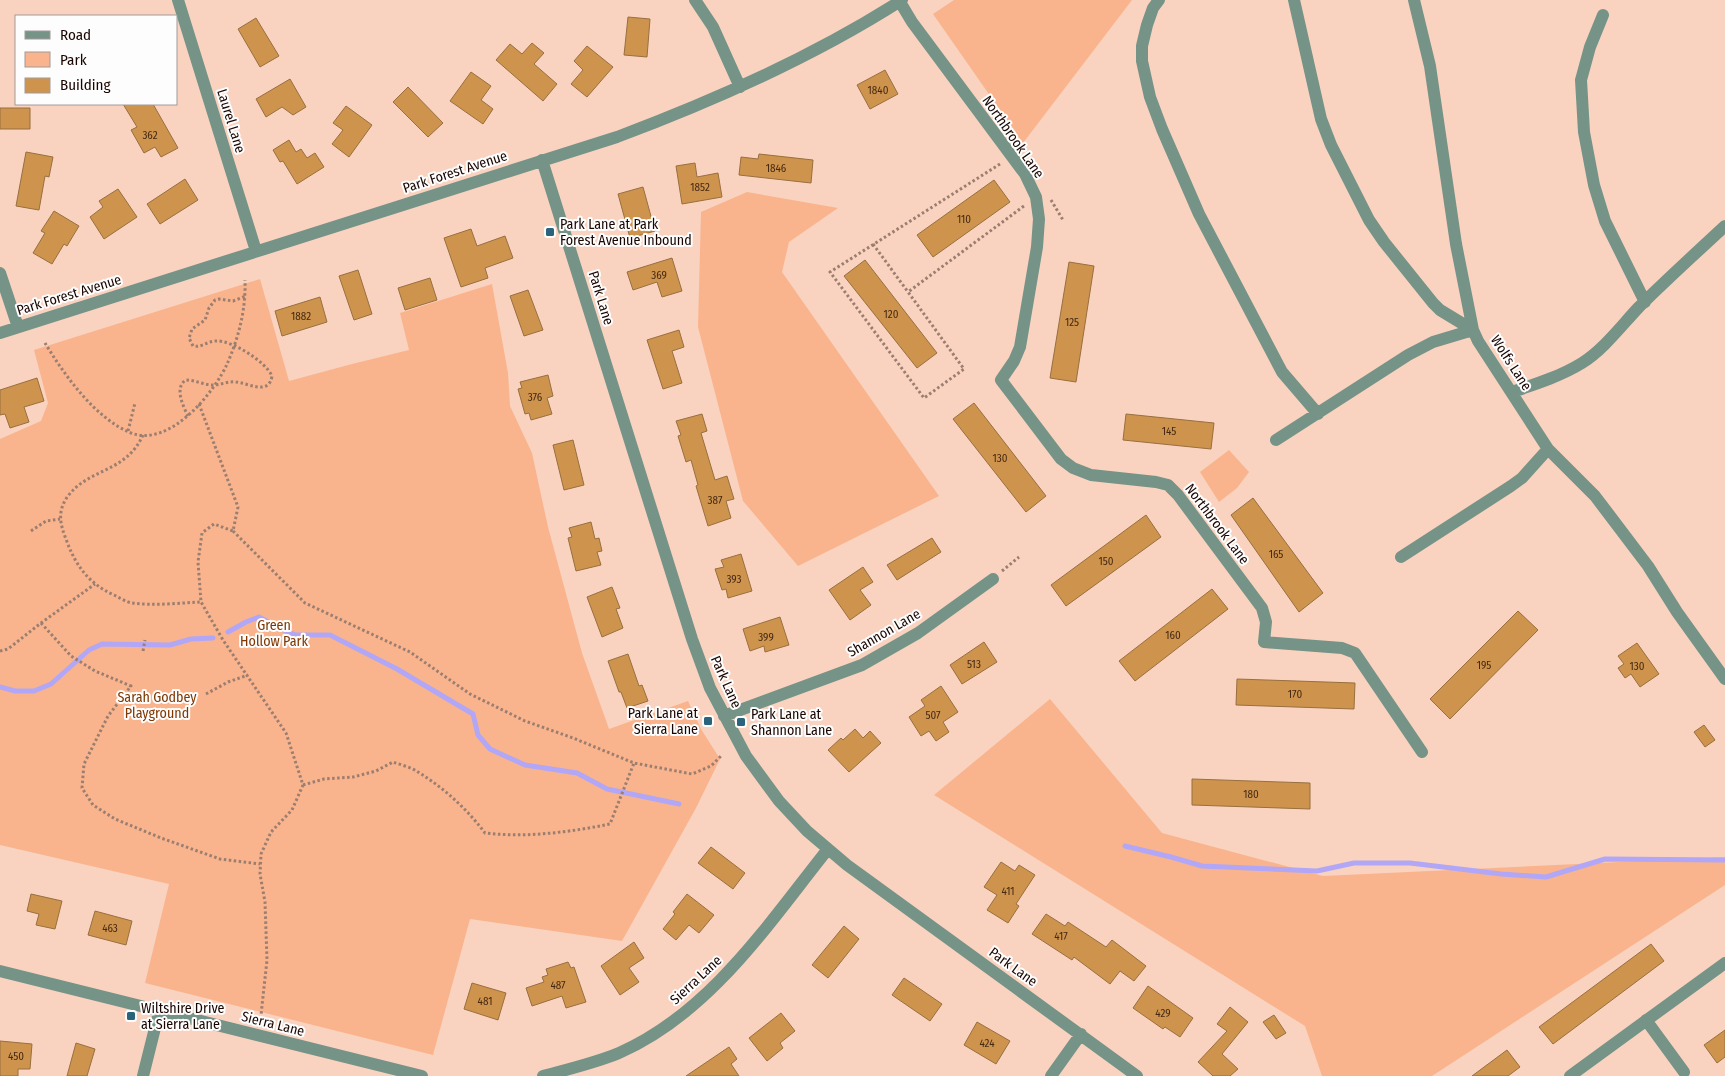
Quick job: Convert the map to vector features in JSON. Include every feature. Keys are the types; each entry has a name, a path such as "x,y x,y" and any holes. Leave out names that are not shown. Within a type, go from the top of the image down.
{"street":[{"name":"Laurel Lane","path":"178,0 256,251"},
{"path":"695,0 713,28 740,88"},
{"path":"1159,0 1153,8 1147,25 1142,46 1142,61 1150,97 1162,129 1199,214 1282,372 1318,414"},
{"path":"1294,0 1321,118 1344,174 1369,220 1384,242 1433,303 1440,310 1473,330"},
{"name":"Wolfs Lane","path":"1414,0 1430,66 1456,244 1473,330 1478,341 1548,449 1595,496 1648,566 1676,612 1725,679"},
{"name":"Park Forest Avenue","path":"0,333 617,137 740,88 809,54 901,1"},
{"name":"Northbrook Lane","path":"901,1 912,22 1025,174 1036,197 1039,219 1037,247 1020,347 1014,361 1001,380 1061,459 1073,468 1091,475 1156,482 1168,486 1178,495 1262,608 1266,622 1264,642 1342,648 1355,653 1422,752"},
{"path":"1603,15 1590,47 1581,80 1584,132 1594,185 1605,221 1645,302"},
{"name":"Park Lane","path":"542,160 692,639 710,688 746,756 779,800 807,831 847,865 1137,1076"},
{"path":"1512,392 1542,382 1582,363 1596,352 1645,302 1725,226"},
{"path":"0,274 18,327"},
{"path":"1276,440 1419,349 1434,342 1473,330"},
{"path":"1401,557 1522,478 1548,449"},
{"name":"Shannon Lane","path":"724,716 862,665 918,633 993,579"},
{"name":"Sierra Lane","path":"543,1076 582,1066 619,1053 652,1036 698,1003 731,970 828,849"},
{"path":"1570,1076 1725,963"},
{"name":"Sierra Lane","path":"0,971 422,1076"},
{"path":"143,1076 159,1012"},
{"path":"1646,1020 1684,1072"},
{"path":"1051,1076 1081,1034"}],"path":[{"path":"873,244 964,369 924,398 830,272 873,244 1011,157"},
{"path":"908,292 1036,197"},
{"path":"45,343 73,386 112,422 132,434 149,435 169,430 188,416 199,404 227,364 243,313 246,296 245,280"},
{"path":"188,416 180,397 182,382 186,380 214,385 241,382 257,388 268,385 271,381 272,376 266,366 234,346 218,341 198,347 193,346 189,338 192,329 205,320 209,308 215,300 233,301 246,296"},
{"path":"128,431 135,403"},
{"path":"199,404 238,507 233,531"},
{"path":"143,435 139,444 126,458 114,467 75,488 62,506 60,519 68,544 78,567 95,584 107,592 131,602 201,602"},
{"path":"31,531 46,521 60,519"},
{"path":"261,1015 267,960 265,902 260,874 261,854 271,832 292,810 303,785 286,733 248,675 222,640 201,602 198,562 202,533 214,524 233,531 305,603 410,652 470,694 525,721 634,763 692,774 711,766 722,756"},
{"path":"993,579 1019,557"},
{"path":"0,651 8,650 41,623 95,584"},
{"path":"41,623 71,656 84,665 131,686 108,716 84,764 82,788 93,805 115,819 220,859 261,864"},
{"path":"144,650 145,640"},
{"path":"206,694 228,682 248,675"},
{"path":"303,785 324,779 352,777 376,771 392,762 417,770 451,795 474,818 485,833 506,835 574,831 610,824 634,763"}],"green space":[{"path":"954,0 1132,0 1023,143 933,14"},
{"path":"747,192 838,208 789,242 782,272 939,496 798,566 743,501 698,327 701,212"},
{"name":"Green Hollow Park","path":"260,279 289,381 409,350 400,313 492,284 508,373 510,406 532,453 548,527 582,653 609,729 688,701 701,729 720,759 696,808 622,941 470,919 433,1055 145,983 169,884 0,845 0,439 41,421 48,403 34,350"},
{"path":"1229,450 1249,472 1237,488 1219,502 1200,472"},
{"path":"1050,699 1162,833 1323,876 1725,857 1725,885 1432,1076 1322,1076 1305,1026 934,795"}],"building":[{"path":"628,17 650,19 647,57 624,55"},
{"path":"256,18 279,56 260,67 238,29"},
{"path":"532,43 544,53 534,64 557,84 543,101 496,60 510,44 522,54"},
{"path":"587,46 613,67 587,97 571,84 583,70 574,61"},
{"path":"885,70 898,94 870,109 857,85"},
{"path":"471,72 491,86 481,100 493,109 483,124 450,101"},
{"path":"290,79 306,107 293,115 282,107 266,117 256,99"},
{"path":"408,87 443,123 428,137 393,102"},
{"path":"124,105 154,105 178,148 161,157 155,147 144,153 131,130 137,127"},
{"path":"346,106 372,125 349,157 332,144 343,130 333,123"},
{"path":"0,108 30,108 30,129 0,129"},
{"path":"289,140 296,152 301,149 307,158 315,153 324,167 297,184 283,161 280,162 273,150"},
{"path":"26,152 53,157 49,177 45,176 39,210 16,206"},
{"path":"759,154 813,160 811,183 739,175 741,157 758,159"},
{"path":"695,163 697,177 718,173 722,197 682,204 676,166"},
{"path":"185,179 198,200 160,224 147,204"},
{"path":"994,180 1010,202 933,257 917,235"},
{"path":"643,187 655,231 630,238 618,194"},
{"path":"118,189 137,217 104,239 90,217 103,207 99,201"},
{"path":"54,211 79,226 67,246 64,244 52,264 33,253 45,233 41,231"},
{"path":"471,229 477,246 505,236 513,258 485,268 488,278 461,287 444,238"},
{"path":"672,258 682,291 662,297 657,282 633,290 627,272"},
{"path":"865,260 937,353 917,368 844,276"},
{"path":"1069,262 1094,266 1076,382 1050,378"},
{"path":"358,270 372,314 354,320 339,276"},
{"path":"430,278 437,300 405,310 398,288"},
{"path":"528,290 543,330 524,336 510,296"},
{"path":"320,297 327,322 282,336 275,311"},
{"path":"679,330 684,347 672,351 682,383 663,389 647,340"},
{"path":"548,375 553,396 547,398 552,414 531,420 529,413 525,414 518,389 522,388 520,382"},
{"path":"37,378 44,401 24,407 29,422 10,428 5,414 0,415 0,390"},
{"path":"974,403 1046,496 1026,512 953,419"},
{"path":"702,414 707,431 701,433 715,480 727,476 734,499 726,501 731,518 708,526 696,486 698,485 691,460 686,462 678,436 681,435 676,421"},
{"path":"1126,414 1214,423 1211,449 1123,440"},
{"path":"573,440 584,485 564,490 553,445"},
{"path":"1253,498 1323,593 1299,612 1231,515"},
{"path":"1146,515 1161,537 1066,606 1051,585"},
{"path":"591,522 595,539 599,538 602,551 597,552 601,565 576,571 568,538 572,537 569,528"},
{"path":"932,538 941,552 897,580 887,565"},
{"path":"741,554 752,591 728,598 726,589 722,590 715,569 724,567 721,560"},
{"path":"863,567 873,582 860,590 871,605 850,620 829,590"},
{"path":"612,587 620,608 616,609 623,628 602,637 587,597"},
{"path":"1212,589 1228,609 1135,681 1119,661"},
{"path":"1518,611 1538,630 1450,719 1430,699"},
{"path":"780,617 789,645 765,652 764,646 750,651 743,629"},
{"path":"984,642 997,662 962,684 950,665"},
{"path":"1637,643 1659,674 1640,687 1631,674 1625,678 1618,668 1624,664 1618,656"},
{"path":"628,654 639,686 642,685 648,701 627,708 608,661"},
{"path":"1237,679 1355,683 1354,709 1236,705"},
{"path":"941,686 958,712 943,722 949,732 936,741 929,731 921,736 909,717 925,706 921,700"},
{"path":"1704,725 1715,740 1705,747 1694,732"},
{"path":"855,729 863,738 870,731 881,743 849,772 828,750"},
{"path":"1192,779 1310,783 1310,809 1192,805"},
{"path":"711,847 745,873 733,889 698,863"},
{"path":"1001,862 1015,871 1019,865 1035,875 1016,904 1019,906 1008,923 987,910 997,895 984,887"},
{"path":"31,894 62,901 55,929 36,925 39,914 27,911"},
{"path":"687,894 714,915 699,933 689,925 676,940 663,929"},
{"path":"95,911 132,921 126,945 88,935"},
{"path":"1046,914 1065,926 1068,922 1106,947 1112,940 1146,966 1134,981 1120,971 1110,984 1074,957 1072,960 1032,934"},
{"path":"844,926 859,939 828,978 812,965"},
{"path":"634,942 644,958 629,968 639,982 620,995 601,966"},
{"path":"1651,944 1664,961 1553,1044 1539,1027"},
{"path":"568,962 571,968 574,967 586,1002 566,1008 562,996 532,1006 526,988 544,982 542,977 548,975 546,969"},
{"path":"904,978 942,1004 930,1021 892,995"},
{"path":"472,983 506,993 498,1020 464,1009"},
{"path":"1148,986 1193,1018 1180,1037 1165,1027 1163,1029 1133,1008"},
{"path":"1230,1007 1248,1022 1222,1054 1238,1069 1230,1076 1213,1076 1198,1062 1227,1031 1217,1024"},
{"path":"781,1013 795,1031 780,1043 783,1048 767,1061 749,1038"},
{"path":"1274,1015 1286,1033 1276,1039 1263,1022"},
{"path":"977,1022 1010,1041 996,1064 964,1045"},
{"path":"1725,1030 1725,1057 1717,1063 1704,1045"},
{"path":"0,1041 32,1044 30,1069 18,1069 18,1076 0,1076"},
{"path":"76,1043 95,1049 87,1076 67,1076"},
{"path":"729,1047 737,1059 731,1064 739,1076 686,1076"},
{"path":"1507,1050 1520,1067 1508,1076 1472,1076"}],"waterway":[{"path":"228,632 259,617 296,635 330,635 397,669 473,714 478,735 490,749 525,765 577,773 607,789 679,804"},
{"path":"0,687 15,691 34,691 51,684 89,650 102,644 170,645 191,639 213,638"},
{"path":"1125,846 1202,866 1317,871 1354,863 1410,863 1501,874 1546,877 1605,859 1725,860"}],"place":[{"name":"Park Lane at Park Forest Avenue Inbound","path":"550,232"},
{"name":"Park Lane at Sierra Lane","path":"708,721"},
{"name":"Park Lane at Shannon Lane","path":"741,722"},
{"name":"Wiltshire Drive at Sierra Lane","path":"131,1016"}],"park label":[{"name":"Sarah Godbey Playground","path":"157,706"}]}
